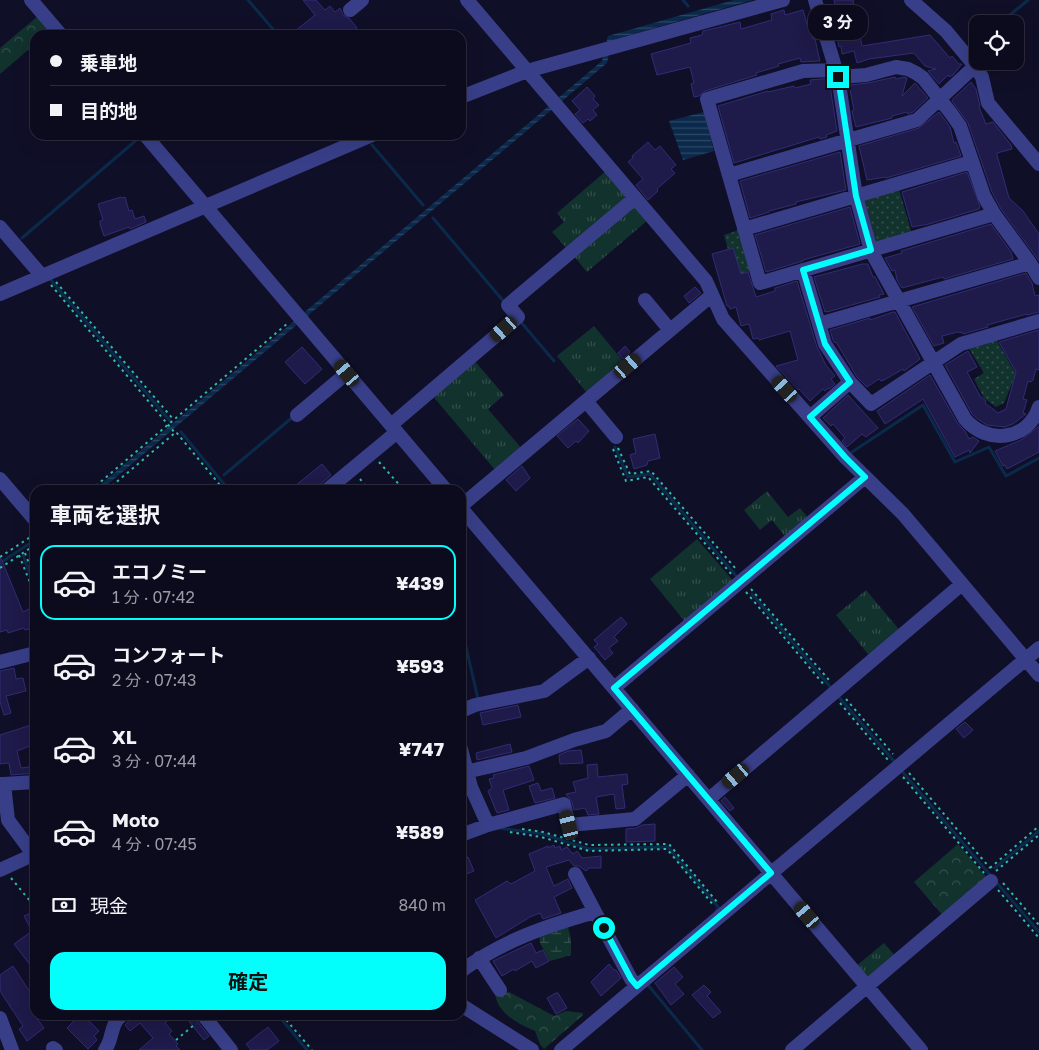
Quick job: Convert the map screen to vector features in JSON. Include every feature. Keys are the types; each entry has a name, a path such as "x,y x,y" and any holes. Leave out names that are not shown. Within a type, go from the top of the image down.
{"street":[{"path":"31,0 57,30"},
{"path":"350,10 362,0"},
{"path":"467,0 706,281 723,320 845,457 903,514 1039,675"},
{"path":"466,95 527,71 783,0"},
{"path":"815,0 837,73 856,196 871,250 899,301 965,419 972,427 985,435 1000,436 1014,434 1023,430 1031,422 1039,407"},
{"path":"911,0 946,31 969,58"},
{"path":"994,214 760,283 707,99 803,71 866,75 896,67 908,69 916,73 923,78 960,126 984,196 994,214 1039,278"},
{"path":"729,175 917,120 972,70"},
{"path":"978,70 982,78 988,103 1039,164"},
{"path":"149,140 442,485"},
{"path":"0,294 360,140"},
{"path":"744,229 971,162"},
{"path":"333,485 372,453 394,428 518,317 508,305 635,198"},
{"path":"0,227 45,275"},
{"path":"820,324 1030,263"},
{"path":"803,270 825,344 850,382 870,404 961,344 1039,321"},
{"path":"466,503 712,294"},
{"path":"645,300 670,330"},
{"path":"297,415 347,373"},
{"path":"810,417 850,382"},
{"path":"586,401 615,440"},
{"path":"614,688 745,585 865,477"},
{"path":"0,479 30,514"},
{"path":"466,513 922,1050"},
{"path":"709,799 962,584"},
{"path":"561,1050 1039,648"},
{"path":"0,662 30,654"},
{"path":"466,709 475,705 544,691 589,658"},
{"path":"466,773 526,758 574,740 606,731 632,709"},
{"path":"466,833 488,825 564,804 569,825 635,819 688,775"},
{"path":"466,777 488,825"},
{"path":"30,782 2,784 8,820 30,849"},
{"path":"2,868 30,856"},
{"path":"575,874 631,979 637,986"},
{"path":"792,1050 994,876"},
{"path":"466,967 503,944 565,920 594,912"},
{"path":"479,958 500,990"},
{"path":"466,1008 532,1050"},
{"path":"105,1050 108,1046 115,1020"},
{"path":"198,1020 231,1050"},
{"path":"1,1028 12,1050"}],"path":[{"path":"45,275 174,420"},
{"path":"45,275 220,485"},
{"path":"97,485 300,318"},
{"path":"113,485 174,432"},
{"path":"1039,925 898,766 651,471 630,474 615,440 610,445 626,481 648,477 745,585 898,766 994,876 1039,938"},
{"path":"372,453 400,485"},
{"path":"352,470 365,485"},
{"path":"0,557 30,537"},
{"path":"0,568 30,549"},
{"path":"24,552 30,567"},
{"path":"19,555 30,582"},
{"path":"488,825 493,829 541,837 588,851 667,849 716,908"},
{"path":"994,876 1039,826"},
{"path":"994,876 994,873 1039,835"},
{"path":"2,868 30,901"},
{"path":"176,1040 198,1020"},
{"path":"286,1020 312,1050"}],"green space":[{"path":"38,16 49,30 30,30 30,48 0,74 0,48"},
{"path":"606,171 628,197 569,251 552,232 564,222 557,213"},
{"path":"899,189 912,234 879,243 873,241 862,204 865,199"},
{"path":"631,204 648,220 587,272 572,254"},
{"path":"739,230 751,271 735,275 724,235"},
{"path":"594,326 624,362 587,393 557,356"},
{"path":"996,339 1016,374 1004,403 996,407 984,398 974,379 984,373 968,347"},
{"path":"473,359 504,395 488,409 522,449 496,471 431,394"},
{"path":"767,491 788,517 800,508 810,520 787,539 772,520 760,530 744,510"},
{"path":"697,539 736,584 687,624 650,579"},
{"path":"866,590 902,633 872,659 836,615"},
{"path":"958,844 988,879 944,917 914,882"},
{"path":"567,923 571,939 571,955 550,961 540,943 539,933"},
{"path":"884,943 897,958 869,981 855,967"},
{"path":"495,991 501,993 509,992 554,1016 566,1011 583,1013 583,1015 544,1049 535,1031 515,1021 503,1011 496,998"}],"water":[{"path":"734,0 753,0 612,40 607,63 107,485 100,485 602,61 608,36"},
{"path":"704,112 714,151 683,160 669,121"}],"building":[{"path":"303,0 316,0 325,10 330,6 335,12 340,8 343,15 349,18 357,28 354,30 296,30 315,15"},
{"path":"834,0 853,0 862,46 930,35 950,58 952,56 959,64 962,64 953,75 949,77 948,75 939,84 928,71 936,69 925,66 914,53 869,59 857,63 854,51 842,54 841,46 839,47 833,13 837,12"},
{"path":"784,10 785,15 803,10 809,31 811,31 813,39 815,39 820,61 801,62 800,58 778,64 779,66 756,73 757,75 705,91 699,96 694,97 691,84 694,83 690,67 657,75 651,54 691,43 690,38 702,35 703,31 740,22 741,29 772,20 771,14"},
{"path":"895,77 896,79 907,78 902,96 915,83 928,98 913,112 908,114 907,112 892,116 892,118 856,127 849,85"},
{"path":"829,79 837,131 826,135 827,137 820,139 819,137 734,163 718,106 768,91 811,84 810,80"},
{"path":"971,82 976,89 979,107 986,124 993,122 1011,145 1012,149 997,153 997,155 1009,198 1023,211 1039,234 1039,261 1001,209 992,192 968,123 952,101"},
{"path":"587,87 595,96 593,99 599,105 593,110 597,115 590,121 588,119 583,123 575,114 580,110 572,101"},
{"path":"939,112 950,127 954,143 956,142 961,156 886,178 867,180 859,146 919,128"},
{"path":"648,142 655,150 660,146 676,165 671,169 675,173 648,200 636,185 643,179 628,162"},
{"path":"840,152 846,190 796,202 796,204 750,218 740,181"},
{"path":"967,172 980,206 979,209 929,224 912,227 902,192"},
{"path":"125,197 129,211 132,210 135,219 144,216 146,222 130,229 129,227 104,236 100,224 100,221 103,220 98,204"},
{"path":"850,207 860,244 766,272 755,235"},
{"path":"991,224 1011,252 1013,259 944,279 943,277 902,288 897,280 895,270 892,271 885,258 902,253 901,251"},
{"path":"733,248 741,274 748,272 756,297 797,281 817,347 826,365 835,376 831,379 835,384 825,391 823,389 810,401 776,366 798,360 790,331 759,340 758,338 753,339 749,324 741,326 736,307 730,309 727,306 712,254"},
{"path":"868,264 873,277 875,277 884,294 879,295 880,297 825,312 814,277"},
{"path":"1026,273 1032,283 1035,296 1039,295 1039,312 987,325 988,327 963,334 958,332 942,336 944,343 934,346 912,307"},
{"path":"695,287 701,293 689,303 684,296"},
{"path":"895,312 920,359 904,371 903,369 881,381 879,379 867,387 857,377 833,340 830,330"},
{"path":"1039,330 1039,370 1036,369 1031,382 1028,381 1023,399 1027,400 1023,413 1026,414 1013,424 1005,427 987,425 972,414 945,365 968,351 977,367 967,372 980,396 986,401 985,403 998,413 1006,409 1016,372 999,342"},
{"path":"625,346 630,352 623,359 618,353"},
{"path":"302,347 322,369 305,384 285,362"},
{"path":"930,375 958,424 965,431 969,439 973,437 979,441 970,453 969,450 955,457 923,399 885,424 877,411"},
{"path":"848,395 878,428 866,437 862,434 847,447 842,441 845,438 833,424 831,426 823,418"},
{"path":"578,419 589,431 578,443 576,441 568,448 557,436"},
{"path":"1039,426 1039,452 1007,469 1005,465 1003,466 995,451 1021,440"},
{"path":"655,434 660,458 648,461 647,465 634,469 630,455 636,453 633,439"},
{"path":"322,464 331,475 320,485 296,485"},
{"path":"522,466 530,478 516,491 506,480"},
{"path":"0,556 23,612 30,608 30,629 25,630 24,628 8,633 7,630 0,632"},
{"path":"621,617 627,624 614,637 618,641 609,648 613,653 605,660 594,647 598,644 594,640"},
{"path":"14,668 16,679 23,678 26,691 6,696 11,713 4,715 0,702 0,671"},
{"path":"518,705 521,717 483,725 480,713"},
{"path":"965,722 973,730 964,738 956,729"},
{"path":"30,725 30,746 17,751 21,768 30,767 30,773 11,775 9,763 0,764 0,735"},
{"path":"510,744 512,752 477,760 476,753"},
{"path":"581,750 583,763 560,764 559,755 568,751"},
{"path":"597,764 598,777 627,774 628,784 622,785 625,808 616,809 614,794 596,797 599,814 588,815 585,808 574,810 572,802 566,794 576,792 573,782 588,778 587,765"},
{"path":"529,766 534,780 503,790 509,810 497,813 488,791 492,788 489,779 494,778 493,775"},
{"path":"538,783 541,791 552,788 555,798 535,803 529,786"},
{"path":"725,797 734,808 730,811 721,801"},
{"path":"655,824 655,841 626,842 626,829"},
{"path":"554,845 555,848 560,846 561,850 567,847 573,854 577,851 582,858 601,856 601,868 589,868 586,871 579,866 574,866 569,860 546,867 554,886 568,879 572,888 554,897 561,913 543,919 540,913 496,938 475,900 507,881 511,884 535,871 529,854"},
{"path":"468,857 474,871 466,874 466,858"},
{"path":"30,913 30,927 24,916"},
{"path":"30,932 30,965 14,944"},
{"path":"531,943 536,953 543,950 549,961 536,968 532,961 502,976 493,961"},
{"path":"609,964 621,978 601,996 591,982"},
{"path":"13,966 30,992 30,1020 38,1020 44,1028 27,1041 19,1029 23,1026 0,991 0,975"},
{"path":"674,967 683,977 675,984 684,994 671,1005 655,983"},
{"path":"704,985 711,992 707,996 721,1012 713,1018 692,995"},
{"path":"558,993 567,1008 556,1014 547,998"},
{"path":"75,1020 88,1020 99,1031 94,1036 97,1040 88,1049 67,1028"},
{"path":"130,1020 168,1020 165,1023 172,1031 169,1034 178,1044 176,1046 180,1050 139,1050 153,1038 140,1023 130,1031 125,1025"},
{"path":"188,1020 196,1020 209,1036 204,1040"},
{"path":"268,1027 279,1041 267,1050 251,1050 246,1044"}],"waterway":[{"path":"248,0 274,30"},
{"path":"683,0 688,6"},
{"path":"1010,15 1028,0"},
{"path":"22,238 136,140"},
{"path":"372,145 423,205"},
{"path":"433,218 505,303"},
{"path":"50,279 170,421"},
{"path":"520,321 554,361"},
{"path":"849,454 923,405 955,462 989,447 1006,476 1039,458"},
{"path":"224,475 294,416"},
{"path":"181,432 225,485"},
{"path":"615,447 628,477 650,474 738,578"},
{"path":"0,563 30,543"},
{"path":"23,555 30,574"},
{"path":"752,594 832,689"},
{"path":"466,647 478,699"},
{"path":"838,696 893,760"},
{"path":"901,770 991,876"},
{"path":"498,828 543,834 589,849 668,847 719,908 716,911"},
{"path":"995,868 1039,831"},
{"path":"997,883 1039,932"},
{"path":"648,985 702,1050"},
{"path":"282,1020 307,1050"}],"route":[{"path":"604,928 631,979 637,986 771,873 614,688 865,477 810,417 850,382 825,344 803,270 871,250 856,196 838,77"}]}
